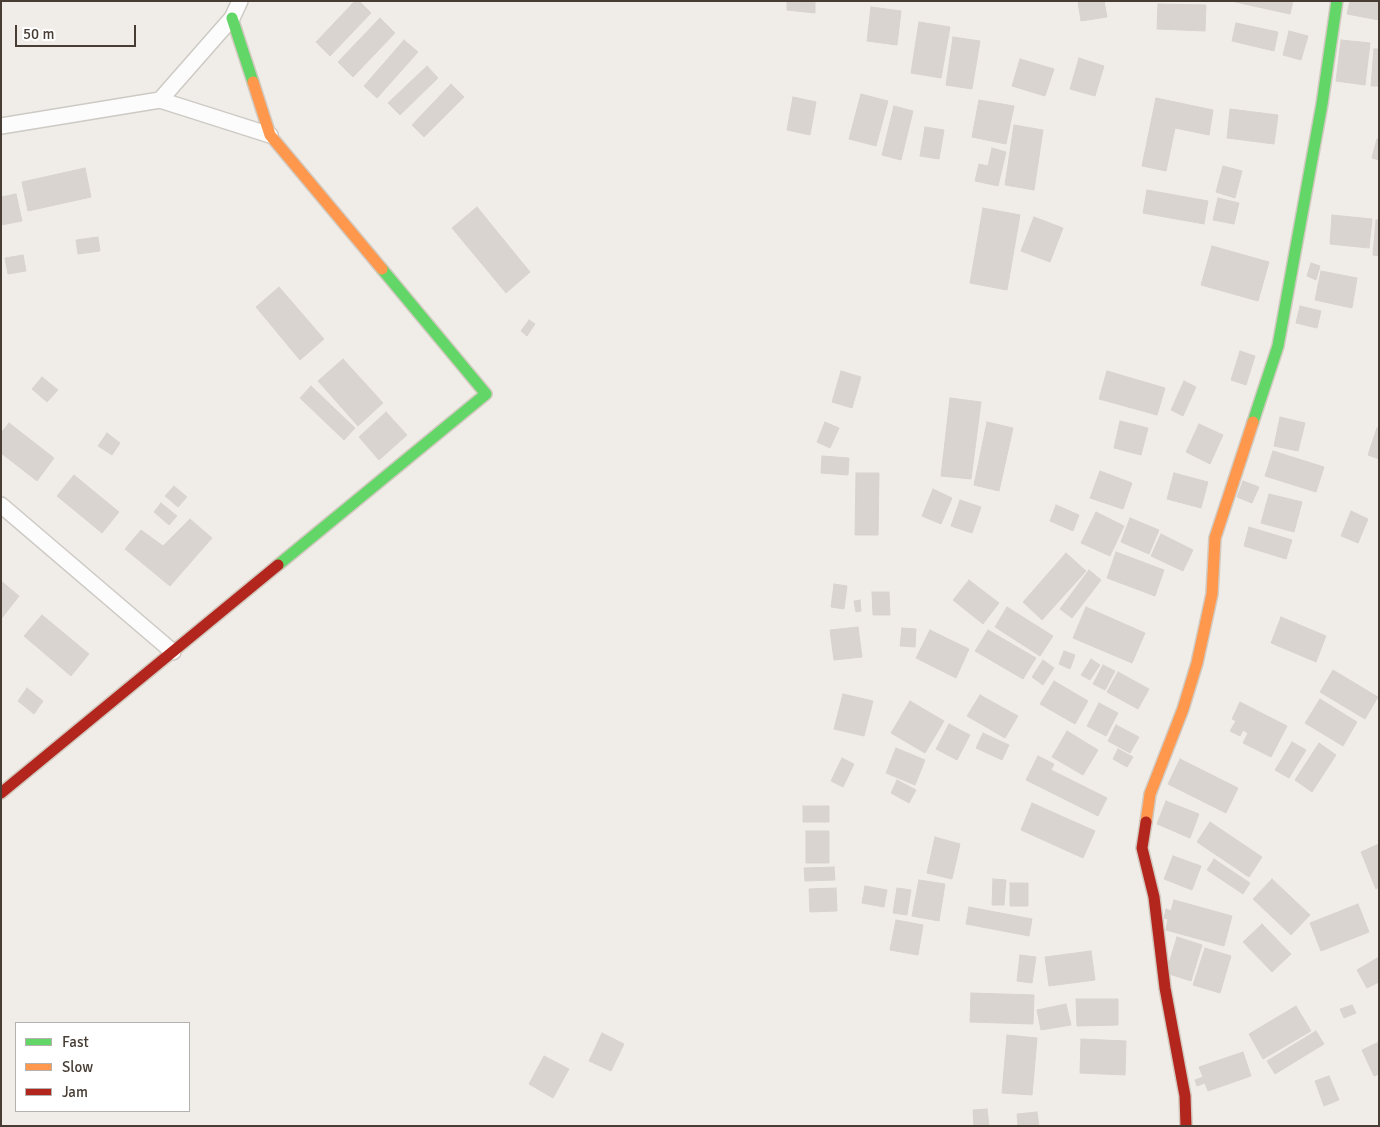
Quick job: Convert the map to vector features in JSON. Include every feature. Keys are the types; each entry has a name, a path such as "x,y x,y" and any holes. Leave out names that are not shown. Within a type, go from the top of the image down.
{"street":[{"path":"160,100 232,18 240,1"},
{"path":"1186,1126 1185,1096 1165,988 1154,897 1142,848 1150,794 1183,709 1197,663 1212,594 1215,538 1278,346 1322,104 1337,1"},
{"path":"1,792 486,394 270,135 232,18"},
{"path":"1,126 160,100 270,135"},
{"path":"1,505 173,652"}],"building":[{"path":"355,1 359,1 371,13 330,56 316,42"},
{"path":"787,1 815,1 815,13 787,10"},
{"path":"1078,1 1104,1 1107,17 1081,21"},
{"path":"1231,1 1293,1 1290,14"},
{"path":"1350,1 1379,1 1379,20 1347,14"},
{"path":"1158,4 1206,5 1205,31 1157,29"},
{"path":"871,7 901,11 897,45 867,41"},
{"path":"380,18 395,33 353,77 338,62"},
{"path":"919,22 950,27 941,78 911,73"},
{"path":"1236,23 1278,32 1274,51 1232,41"},
{"path":"1289,31 1308,36 1301,60 1283,55"},
{"path":"953,37 980,41 972,89 946,85"},
{"path":"404,40 418,52 377,98 364,86"},
{"path":"1341,40 1370,43 1365,85 1336,81"},
{"path":"1374,49 1379,49 1379,86 1371,86"},
{"path":"1079,58 1104,66 1095,96 1070,89"},
{"path":"1020,59 1054,69 1045,96 1012,86"},
{"path":"427,66 438,78 400,115 388,103"},
{"path":"451,84 464,97 424,137 412,125"},
{"path":"861,94 888,101 876,146 849,139"},
{"path":"793,97 816,102 810,135 787,130"},
{"path":"1156,98 1213,110 1209,135 1175,128 1166,171 1142,166"},
{"path":"979,100 1014,106 1006,144 972,137"},
{"path":"894,106 913,111 901,160 882,155"},
{"path":"1230,109 1278,115 1274,144 1227,138"},
{"path":"1014,125 1043,130 1034,190 1005,185"},
{"path":"925,127 944,130 939,159 920,156"},
{"path":"1377,139 1379,140 1379,160 1372,158"},
{"path":"992,148 1006,152 998,186 975,181 979,164 988,166"},
{"path":"1223,166 1242,171 1235,198 1216,192"},
{"path":"85,168 91,197 28,211 22,182"},
{"path":"1147,190 1208,201 1204,224 1143,213"},
{"path":"16,194 22,221 1,225 1,197"},
{"path":"1218,198 1239,203 1234,224 1213,220"},
{"path":"477,207 530,272 506,293 452,228"},
{"path":"983,208 1020,215 1007,290 970,283"},
{"path":"1332,215 1372,219 1369,248 1330,244"},
{"path":"1034,217 1063,228 1050,262 1021,251"},
{"path":"1376,220 1379,220 1379,256 1373,255"},
{"path":"98,237 100,251 78,254 76,240"},
{"path":"1212,246 1269,262 1258,301 1201,285"},
{"path":"23,255 26,271 8,274 5,258"},
{"path":"1311,263 1320,266 1316,280 1307,276"},
{"path":"1321,271 1357,278 1352,308 1315,300"},
{"path":"279,287 324,339 300,360 256,307"},
{"path":"1300,306 1321,311 1317,328 1296,323"},
{"path":"529,320 535,324 527,336 521,331"},
{"path":"1240,351 1255,356 1246,385 1231,380"},
{"path":"343,359 383,403 358,426 318,381"},
{"path":"841,371 861,377 852,408 832,402"},
{"path":"1107,371 1165,388 1157,415 1099,399"},
{"path":"42,377 58,390 47,402 32,389"},
{"path":"1184,381 1196,387 1183,416 1171,410"},
{"path":"311,386 355,428 344,440 300,398"},
{"path":"950,398 981,402 971,479 941,476"},
{"path":"386,412 407,435 379,460 359,437"},
{"path":"1280,417 1305,423 1298,451 1274,446"},
{"path":"1120,421 1148,428 1141,455 1114,448"},
{"path":"825,422 839,428 830,448 817,442"},
{"path":"987,422 1013,428 999,491 974,485"},
{"path":"9,423 54,458 37,481 1,453 1,433"},
{"path":"1199,424 1223,435 1210,464 1186,452"},
{"path":"1377,428 1379,429 1379,459 1368,455"},
{"path":"107,433 120,443 112,455 98,446"},
{"path":"1273,451 1324,467 1316,492 1265,476"},
{"path":"822,456 849,458 848,475 821,473"},
{"path":"1100,471 1132,483 1123,509 1090,498"},
{"path":"856,473 879,473 878,535 855,535"},
{"path":"1174,473 1208,482 1201,508 1167,499"},
{"path":"74,475 119,512 102,533 57,496"},
{"path":"1243,481 1259,487 1252,503 1237,497"},
{"path":"174,486 187,497 178,507 165,496"},
{"path":"933,489 952,498 941,524 922,516"},
{"path":"1269,494 1302,502 1294,532 1261,523"},
{"path":"960,500 981,507 972,533 951,526"},
{"path":"161,503 177,516 169,525 154,512"},
{"path":"1056,505 1079,515 1073,531 1050,521"},
{"path":"1351,511 1368,519 1358,543 1341,536"},
{"path":"1096,512 1124,526 1110,556 1081,543"},
{"path":"1130,518 1159,530 1149,554 1121,542"},
{"path":"190,519 212,538 170,586 125,549 141,530 163,546"},
{"path":"1249,527 1292,540 1286,559 1244,546"},
{"path":"1161,534 1193,550 1183,571 1151,556"},
{"path":"1116,552 1164,570 1155,596 1107,578"},
{"path":"1066,553 1086,571 1042,620 1023,602"},
{"path":"1089,570 1101,580 1072,618 1060,609"},
{"path":"969,580 999,603 983,624 953,600"},
{"path":"1,581 19,596 1,619"},
{"path":"834,584 847,586 844,609 831,607"},
{"path":"872,592 889,592 890,615 873,615"},
{"path":"860,600 861,611 856,612 854,601"},
{"path":"1007,607 1053,636 1040,656 995,627"},
{"path":"1086,607 1145,633 1132,663 1073,638"},
{"path":"42,615 89,654 71,676 24,636"},
{"path":"1281,617 1326,636 1316,662 1271,643"},
{"path":"858,627 862,657 834,660 830,630"},
{"path":"902,628 916,629 915,647 900,646"},
{"path":"930,630 969,649 956,678 916,658"},
{"path":"988,630 1036,658 1023,679 975,651"},
{"path":"1064,651 1075,655 1070,669 1059,664"},
{"path":"1091,659 1100,665 1090,680 1081,675"},
{"path":"1043,660 1054,668 1043,685 1032,677"},
{"path":"1103,665 1115,671 1105,690 1093,684"},
{"path":"1333,670 1378,697 1365,719 1320,692"},
{"path":"1118,672 1149,689 1138,709 1107,692"},
{"path":"1054,681 1088,701 1075,724 1040,704"},
{"path":"27,688 43,701 34,714 18,701"},
{"path":"843,694 873,701 864,736 834,729"},
{"path":"980,695 1018,716 1005,738 967,716"},
{"path":"1320,699 1357,722 1343,746 1305,723"},
{"path":"910,701 944,721 925,753 891,733"},
{"path":"1240,702 1287,726 1271,757 1243,743 1248,733 1243,730 1240,736 1230,731 1236,721 1232,719"},
{"path":"1099,703 1118,713 1106,736 1087,726"},
{"path":"949,724 970,735 957,760 936,749"},
{"path":"1116,725 1139,737 1130,753 1108,741"},
{"path":"1067,731 1098,750 1083,775 1052,757"},
{"path":"983,733 1009,745 1002,760 976,748"},
{"path":"1292,742 1306,750 1289,778 1275,770"},
{"path":"1319,743 1336,755 1312,792 1295,780"},
{"path":"896,748 925,760 915,785 886,773"},
{"path":"1118,749 1133,757 1127,767 1113,759"},
{"path":"1038,756 1054,764 1051,770 1107,798 1098,816 1026,780"},
{"path":"842,758 854,764 843,787 831,781"},
{"path":"1180,759 1238,788 1226,813 1168,784"},
{"path":"897,780 916,790 909,803 891,793"},
{"path":"1166,801 1199,814 1190,838 1157,824"},
{"path":"1032,803 1095,831 1083,858 1021,830"},
{"path":"803,806 829,806 829,822 803,822"},
{"path":"1210,822 1262,857 1249,877 1197,842"},
{"path":"806,831 829,831 829,863 806,863"},
{"path":"935,837 960,844 952,879 927,873"},
{"path":"1379,844 1379,887 1376,889 1361,852"},
{"path":"1173,856 1201,866 1192,890 1164,879"},
{"path":"1214,859 1250,883 1243,894 1207,870"},
{"path":"834,867 835,880 805,881 804,868"},
{"path":"993,879 1006,880 1004,905 992,905"},
{"path":"1272,879 1310,915 1291,935 1253,899"},
{"path":"919,880 945,884 939,921 912,916"},
{"path":"1010,883 1028,883 1028,906 1010,906"},
{"path":"865,886 887,890 884,907 862,903"},
{"path":"836,888 837,911 810,912 809,889"},
{"path":"897,888 911,890 907,915 893,913"},
{"path":"1174,900 1232,916 1224,946 1166,930 1168,919 1164,918 1166,909 1171,911"},
{"path":"1358,904 1369,932 1321,951 1310,923"},
{"path":"969,907 1032,919 1029,936 966,924"},
{"path":"896,920 923,925 918,955 890,950"},
{"path":"1262,924 1291,954 1272,972 1243,942"},
{"path":"1177,937 1202,945 1191,981 1166,973"},
{"path":"1205,948 1231,956 1220,993 1193,985"},
{"path":"1091,951 1095,980 1049,986 1045,957"},
{"path":"1020,955 1036,957 1032,983 1017,981"},
{"path":"1379,957 1379,982 1367,988 1357,970"},
{"path":"971,993 1034,995 1033,1024 970,1022"},
{"path":"1076,999 1118,999 1118,1025 1077,1026"},
{"path":"1066,1004 1071,1025 1041,1030 1037,1010"},
{"path":"1352,1005 1356,1013 1344,1018 1340,1009"},
{"path":"1296,1006 1311,1031 1263,1059 1249,1034"},
{"path":"1316,1031 1324,1044 1275,1074 1267,1061"},
{"path":"602,1033 624,1044 611,1071 589,1061"},
{"path":"1007,1035 1037,1038 1032,1095 1002,1093"},
{"path":"1081,1039 1126,1041 1125,1075 1080,1073"},
{"path":"1379,1042 1379,1074 1374,1076 1362,1050"},
{"path":"1243,1052 1251,1076 1208,1091 1205,1083 1197,1086 1195,1080 1203,1077 1199,1067"},
{"path":"544,1056 569,1069 553,1098 529,1084"},
{"path":"1329,1076 1339,1100 1324,1106 1315,1081"},
{"path":"987,1109 989,1126 974,1126 973,1110"},
{"path":"1037,1112 1039,1126 1018,1126 1017,1114"}],"traffic: fast":[{"path":"1253,422 1278,346 1322,104 1337,1"},
{"path":"232,18 253,82"},
{"path":"278,565 486,394 382,269"}],"traffic: slow":[{"path":"253,82 270,135 382,269"},
{"path":"1146,822 1150,794 1183,709 1197,663 1212,594 1215,538 1253,422"}],"traffic: jam":[{"path":"1,793 278,565"},
{"path":"1146,822 1142,848 1154,897 1165,988 1185,1096 1186,1126"}]}
